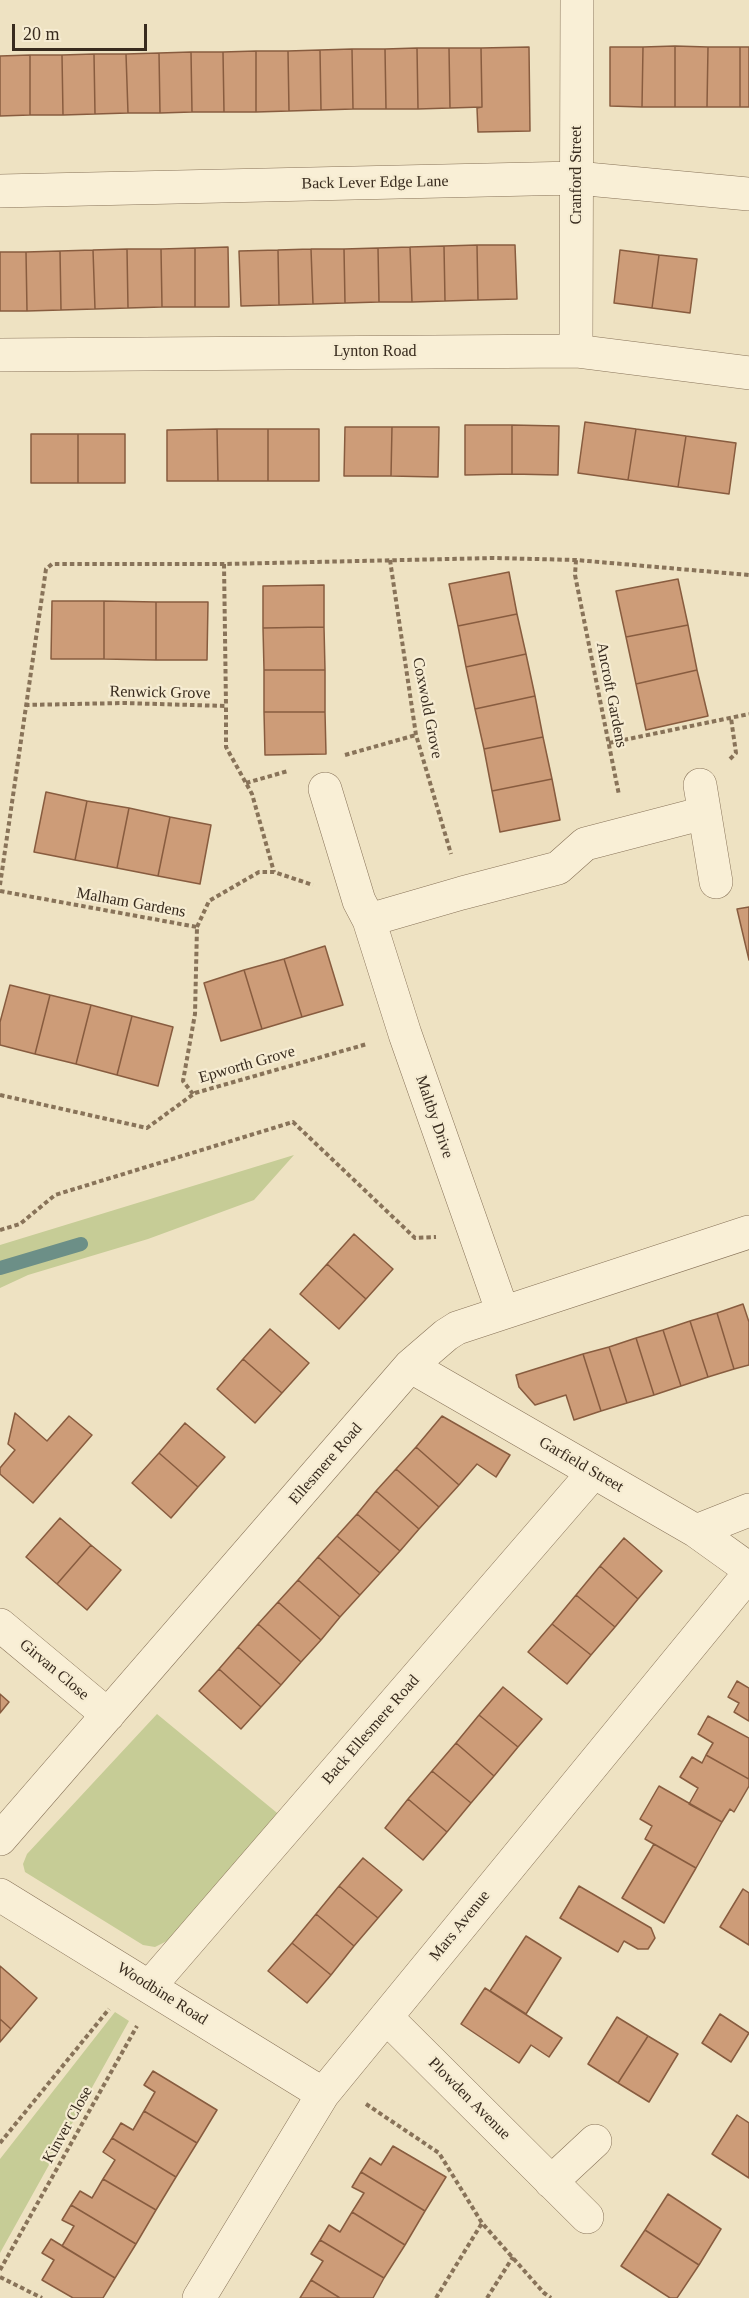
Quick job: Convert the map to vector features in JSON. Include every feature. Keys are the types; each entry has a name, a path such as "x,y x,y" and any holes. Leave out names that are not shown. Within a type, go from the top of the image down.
{"street":[{"name":"Cranford Street","path":"576,351 578,0"},
{"name":"Back Lever Edge Lane","path":"0,191 576,178 749,194"},
{"name":"Lynton Road","path":"0,355 576,351 749,373"},
{"name":"Maltby Drive","path":"325,789 405,1034 503,1313"},
{"path":"364,910 462,892 558,868 585,844 627,834 702,799 716,882"},
{"name":"Ellesmere Road","path":"0,1839 410,1366 457,1328 749,1232"},
{"name":"Garfield Street","path":"410,1366 696,1531 749,1569"},
{"name":"Back Ellesmere Road","path":"146,1985 593,1473"},
{"path":"696,1531 749,1510"},
{"name":"Mars Avenue","path":"199,2298 328,2088 749,1574"},
{"name":"Girvan Close","path":"0,1625 108,1715"},
{"name":"Woodbine Road","path":"0,1894 146,1985 328,2088"},
{"name":"Plowden Avenue","path":"386,2017 587,2217"},
{"path":"551,2182 595,2141"}],"path":[{"path":"0,885 46,569 52,564 224,564 494,558 576,560 749,575"},
{"name":"Coxwold Grove","path":"390,560 416,735 462,892"},
{"name":"Ancroft Gardens","path":"576,560 575,575 627,834"},
{"path":"224,564 226,706"},
{"name":"Renwick Grove","path":"25,705 123,703 226,706 225,747 252,794 274,872"},
{"path":"609,743 749,714"},
{"path":"197,927 209,901 259,872 274,872 364,910"},
{"name":"Malham Gardens","path":"0,891 197,927 195,1014 183,1081 193,1094"},
{"name":"Epworth Grove","path":"0,1095 147,1128 193,1094 405,1034"},
{"path":"0,1230 20,1224 55,1195 293,1122 415,1238 475,1237"},
{"path":"0,2144 146,1985"},
{"name":"Kinver Close","path":"0,2270 146,1985"},
{"path":"328,2088 439,2153 482,2223 551,2298"},
{"path":"436,2298 482,2223"},
{"path":"487,2298 513,2258"},
{"path":"0,2277 42,2298"}],"green space":[{"path":"294,1155 254,1200 148,1239 28,1275 0,1288 0,1245"},
{"path":"157,1714 282,1817 167,1941 155,1947 143,1945 25,1872 23,1864 27,1854"},
{"path":"115,2012 129,2021 0,2253 0,2159"}],"building":[{"path":"675,46 708,47 707,107 675,107"},
{"path":"675,46 675,107 642,107 643,47"},
{"path":"529,47 530,131 478,132 477,108 482,107 481,48"},
{"path":"610,47 643,47 642,107 610,106"},
{"path":"708,47 740,47 740,107 707,107"},
{"path":"740,47 749,47 749,107 740,107"},
{"path":"417,48 418,109 386,109 385,49"},
{"path":"417,48 449,48 450,108 418,109"},
{"path":"449,48 481,48 482,107 450,108"},
{"path":"352,49 385,49 386,109 353,109"},
{"path":"352,49 353,109 321,110 320,50"},
{"path":"320,50 321,110 289,111 288,51"},
{"path":"256,51 288,51 289,111 256,112"},
{"path":"256,51 256,112 224,112 223,52"},
{"path":"191,52 223,52 224,112 192,112"},
{"path":"191,52 192,112 160,113 159,53"},
{"path":"159,53 160,113 128,113 126,54"},
{"path":"94,54 126,54 128,113 95,114"},
{"path":"94,54 95,114 63,115 62,55"},
{"path":"30,55 30,115 0,116 0,56"},
{"path":"30,55 62,55 63,115 30,115"},
{"path":"477,245 515,245 517,299 478,300"},
{"path":"477,245 478,300 445,301 444,246"},
{"path":"444,246 445,301 412,302 410,247"},
{"path":"228,247 229,307 195,307 195,248"},
{"path":"410,247 412,302 379,302 378,248"},
{"path":"195,248 195,307 162,307 161,249"},
{"path":"378,248 379,302 345,303 344,249"},
{"path":"127,249 128,308 95,309 93,250"},
{"path":"127,249 161,249 162,307 128,308"},
{"path":"311,249 344,249 345,303 313,304"},
{"path":"311,249 313,304 279,305 278,250"},
{"path":"93,250 95,309 61,310 60,251"},
{"path":"278,250 279,305 241,306 239,251"},
{"path":"620,250 659,255 652,308 614,303"},
{"path":"60,251 61,310 27,311 26,252"},
{"path":"0,252 26,252 27,311 0,311"},
{"path":"659,255 697,259 690,313 652,308"},
{"path":"585,422 636,429 628,480 578,473"},
{"path":"465,425 512,425 512,474 465,475"},
{"path":"512,425 559,426 558,475 512,474"},
{"path":"345,427 392,427 391,476 344,476"},
{"path":"392,427 439,427 438,477 391,476"},
{"path":"217,429 268,429 268,481 218,481"},
{"path":"217,429 218,481 167,481 167,430"},
{"path":"268,429 319,429 319,481 268,481"},
{"path":"636,429 686,436 678,487 628,480"},
{"path":"31,434 78,434 78,483 31,483"},
{"path":"78,434 125,434 125,483 78,483"},
{"path":"686,436 736,443 729,494 678,487"},
{"path":"509,572 517,614 458,626 449,584"},
{"path":"678,579 688,625 626,637 616,591"},
{"path":"324,585 324,627 263,628 263,586"},
{"path":"52,601 104,601 104,659 51,659"},
{"path":"104,601 156,602 156,660 104,659"},
{"path":"156,602 208,602 207,660 156,660"},
{"path":"517,614 526,654 466,667 458,626"},
{"path":"688,625 697,670 636,684 626,637"},
{"path":"324,627 325,670 264,670 263,628"},
{"path":"526,654 535,696 475,709 466,667"},
{"path":"264,670 325,670 325,712 264,712"},
{"path":"697,670 708,716 646,730 636,684"},
{"path":"535,696 543,737 484,749 475,709"},
{"path":"264,712 325,712 326,754 265,755"},
{"path":"543,737 552,779 492,791 484,749"},
{"path":"552,779 560,820 500,832 492,791"},
{"path":"46,792 87,801 75,860 34,852"},
{"path":"87,801 129,808 117,868 75,860"},
{"path":"129,808 170,817 158,876 117,868"},
{"path":"170,817 211,825 200,884 158,876"},
{"path":"749,907 749,960 737,909"},
{"path":"325,946 343,1005 302,1017 284,959"},
{"path":"284,959 302,1017 262,1029 244,970"},
{"path":"244,970 262,1029 221,1041 204,983"},
{"path":"10,985 50,995 35,1054 0,1045 0,1022"},
{"path":"50,995 91,1005 76,1064 35,1054"},
{"path":"91,1005 132,1016 117,1075 76,1064"},
{"path":"132,1016 173,1027 158,1086 117,1075"},
{"path":"354,1234 393,1269 366,1299 327,1264"},
{"path":"327,1264 366,1299 339,1329 300,1294"},
{"path":"743,1304 749,1322 749,1365 734,1369 717,1313"},
{"path":"717,1313 734,1369 708,1377 690,1321"},
{"path":"690,1321 708,1377 681,1386 663,1330"},
{"path":"270,1329 309,1363 282,1393 243,1359"},
{"path":"663,1330 681,1386 654,1395 636,1338"},
{"path":"636,1338 654,1395 627,1403 609,1347"},
{"path":"609,1347 627,1403 601,1411 583,1354"},
{"path":"583,1354 601,1411 574,1420 566,1395 535,1405 519,1387 516,1375"},
{"path":"243,1359 282,1393 255,1423 217,1389"},
{"path":"15,1413 47,1441 69,1416 92,1435 33,1503 0,1474 0,1468 15,1450 8,1444"},
{"path":"442,1416 510,1455 496,1477 477,1464 459,1485 416,1447"},
{"path":"185,1423 225,1457 198,1487 159,1453"},
{"path":"416,1447 459,1485 439,1507 396,1469"},
{"path":"159,1453 198,1487 171,1518 132,1483"},
{"path":"396,1469 439,1507 419,1529 376,1491"},
{"path":"376,1491 419,1529 400,1551 357,1514"},
{"path":"357,1514 400,1551 380,1573 337,1536"},
{"path":"60,1518 91,1545 57,1584 26,1557"},
{"path":"337,1536 380,1573 360,1595 318,1557"},
{"path":"624,1538 662,1571 638,1599 600,1566"},
{"path":"91,1545 121,1570 87,1610 57,1584"},
{"path":"318,1557 360,1595 340,1617 298,1580"},
{"path":"600,1566 638,1599 615,1627 576,1595"},
{"path":"298,1580 340,1617 321,1640 278,1602"},
{"path":"576,1595 615,1627 591,1655 552,1624"},
{"path":"278,1602 321,1640 301,1662 258,1624"},
{"path":"258,1624 301,1662 281,1685 238,1647"},
{"path":"552,1624 591,1655 567,1684 528,1652"},
{"path":"238,1647 281,1685 261,1707 219,1669"},
{"path":"219,1669 261,1707 241,1729 199,1691"},
{"path":"737,1681 749,1688 749,1721 734,1712 739,1703 728,1697"},
{"path":"503,1687 542,1719 518,1747 479,1715"},
{"path":"0,1694 9,1702 0,1713"},
{"path":"479,1715 518,1747 494,1776 456,1743"},
{"path":"708,1716 749,1738 749,1779 706,1755 713,1743 698,1734"},
{"path":"456,1743 494,1776 471,1803 432,1771"},
{"path":"706,1755 749,1779 749,1786 734,1812 730,1809 722,1822 689,1804 698,1788 680,1777 692,1757 702,1763"},
{"path":"432,1771 471,1803 447,1832 408,1799"},
{"path":"659,1786 722,1822 696,1868 645,1839 652,1826 640,1819"},
{"path":"408,1799 447,1832 423,1860 385,1828"},
{"path":"654,1844 696,1868 664,1923 622,1898"},
{"path":"363,1858 402,1890 378,1918 339,1886"},
{"path":"339,1886 378,1918 354,1946 316,1914"},
{"path":"579,1886 651,1928 655,1938 648,1949 638,1949 624,1941 618,1952 560,1918"},
{"path":"743,1889 749,1893 749,1945 720,1927"},
{"path":"316,1914 354,1946 331,1975 292,1943"},
{"path":"526,1936 561,1958 526,2014 490,1991"},
{"path":"292,1943 331,1975 307,2003 268,1971"},
{"path":"0,1966 37,1998 11,2029 0,2019"},
{"path":"485,1988 562,2038 549,2057 531,2045 519,2063 461,2024"},
{"path":"720,2014 749,2033 731,2062 702,2043"},
{"path":"617,2017 648,2036 618,2083 588,2064"},
{"path":"0,2019 11,2029 0,2042"},
{"path":"648,2036 678,2054 649,2102 618,2083"},
{"path":"153,2071 217,2110 197,2143 144,2111 155,2092 144,2085"},
{"path":"144,2111 197,2143 176,2177 112,2138 121,2123 133,2130"},
{"path":"737,2115 749,2123 749,2178 712,2154"},
{"path":"112,2138 176,2177 156,2210 103,2179 115,2160 103,2152"},
{"path":"393,2146 446,2177 425,2211 361,2172 370,2158 381,2165"},
{"path":"361,2172 425,2211 405,2245 352,2212 364,2193 352,2187"},
{"path":"103,2179 156,2210 136,2244 71,2205 80,2191 92,2198"},
{"path":"668,2194 721,2229 699,2265 645,2230"},
{"path":"71,2205 136,2244 115,2278 62,2246 74,2226 62,2220"},
{"path":"352,2212 405,2245 384,2278 320,2240 329,2225 340,2232"},
{"path":"645,2230 699,2265 677,2298 670,2298 621,2266"},
{"path":"51,2239 115,2278 103,2298 73,2298 42,2280 54,2260 42,2253"},
{"path":"320,2240 384,2278 373,2298 340,2298 311,2280 323,2261 311,2254"},
{"path":"311,2280 340,2298 300,2298"}],"waterway":[{"path":"0,1268 81,1244"}]}
